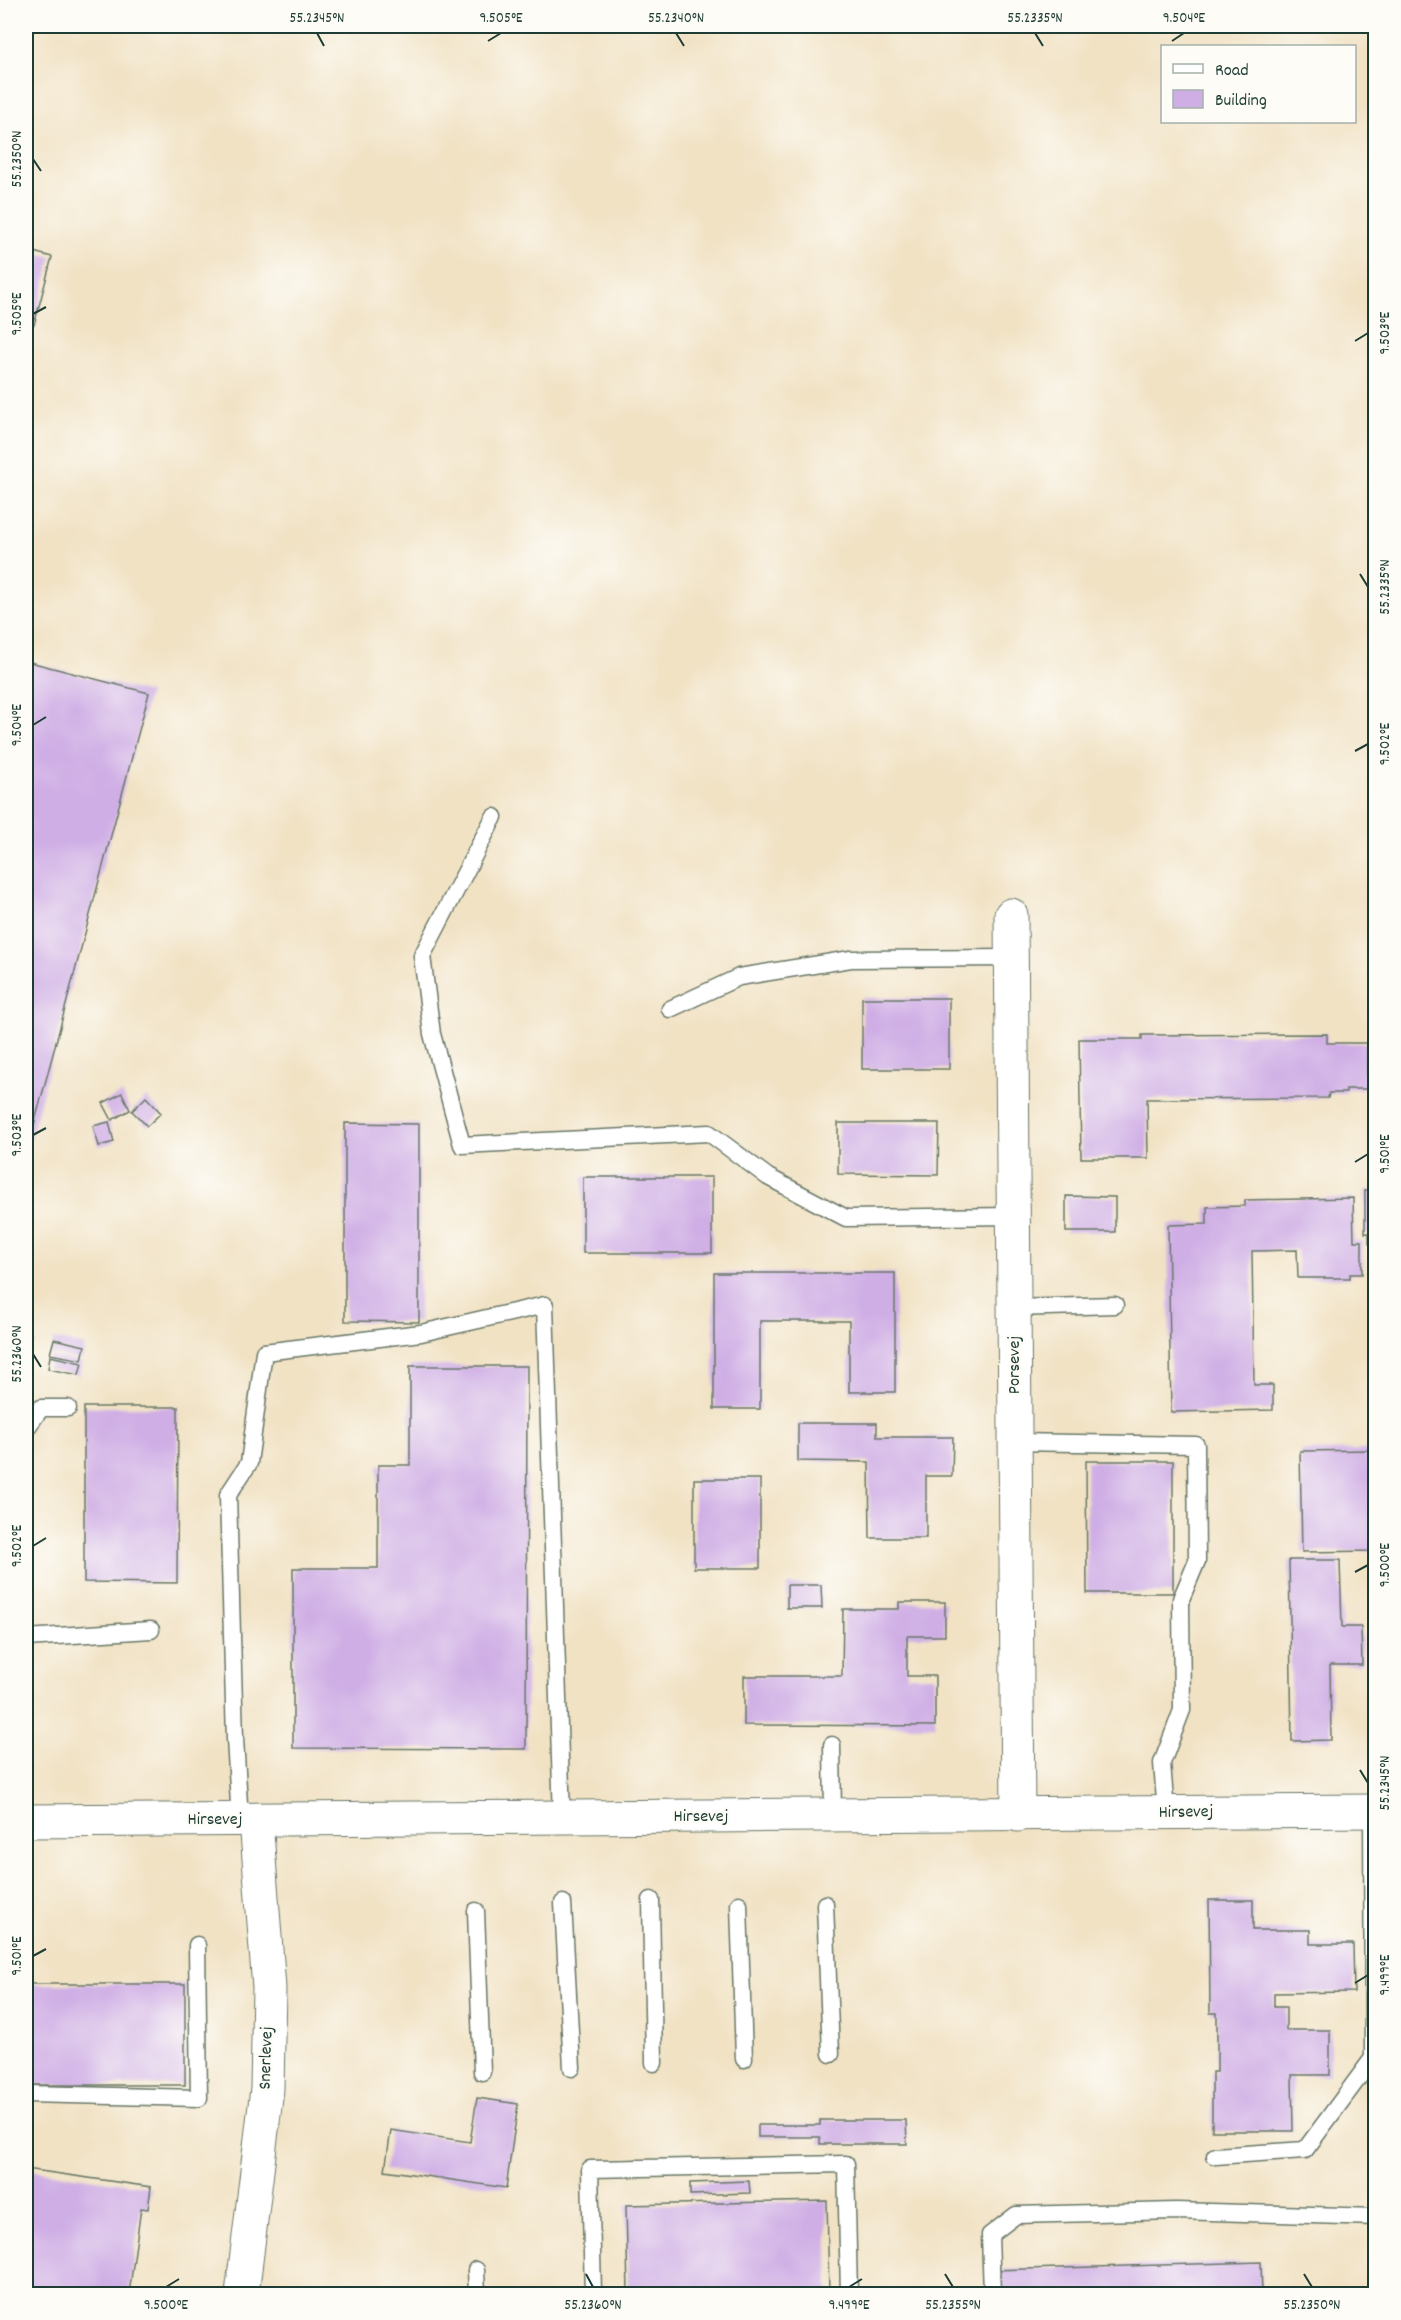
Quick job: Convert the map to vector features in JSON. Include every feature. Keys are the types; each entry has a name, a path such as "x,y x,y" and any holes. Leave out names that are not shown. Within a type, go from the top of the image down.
{"street":[{"name":"Porsevej","path":"1011,915 1018,1815"},
{"name":"Hirsevej","path":"26,1821 1374,1811"},
{"name":"Snerlevej","path":"242,2295 267,2089 268,1988 248,1820"}],"lane":[{"path":"494,817 422,956 432,1034 462,1145 709,1133 768,1177 846,1218 1014,1216"},
{"path":"670,1009 739,977 851,959 1012,958"},
{"path":"248,1820 235,1739 228,1495 249,1463 264,1352 421,1334 545,1305 562,1818"},
{"path":"1014,1308 1115,1305"},
{"path":"26,1430 41,1408 68,1408"},
{"path":"1015,1442 1196,1444 1197,1561 1181,1599 1182,1710 1162,1763 1166,1813"},
{"path":"26,1638 151,1630"},
{"path":"832,1745 833,1816"},
{"path":"1215,2156 1305,2151 1373,2058 1374,1811"},
{"path":"651,1900 654,2063"},
{"path":"563,1903 572,2068"},
{"path":"739,1904 744,2059"},
{"path":"825,1904 831,2054"},
{"path":"476,1911 482,2072"},
{"path":"26,2094 198,2098 197,1945"},
{"path":"593,2295 590,2169 846,2164 849,2295"},
{"path":"992,2295 990,2235 1016,2215 1176,2211 1376,2217"},
{"path":"476,2270 477,2295"}],"building":[{"path":"26,250 52,257 34,325 26,323"},
{"path":"26,661 149,693 26,1155"},
{"path":"862,998 949,998 949,1069 862,1069"},
{"path":"1327,1034 1327,1043 1367,1043 1367,1089 1346,1089 1346,1093 1329,1093 1328,1098 1147,1099 1148,1158 1081,1158 1079,1039 1142,1039 1142,1035"},
{"path":"122,1093 130,1110 112,1120 103,1103"},
{"path":"146,1097 161,1113 147,1126 132,1111"},
{"path":"109,1122 114,1142 99,1146 93,1126"},
{"path":"345,1123 419,1124 419,1322 345,1321"},
{"path":"838,1123 939,1123 938,1175 838,1174"},
{"path":"583,1177 712,1177 712,1253 583,1253"},
{"path":"1365,1190 1376,1190 1376,1243 1369,1243 1369,1233 1365,1233"},
{"path":"1066,1196 1115,1197 1115,1232 1066,1232"},
{"path":"1353,1198 1354,1241 1362,1241 1362,1274 1350,1274 1350,1278 1298,1278 1297,1250 1252,1251 1254,1385 1273,1385 1273,1410 1171,1412 1168,1225 1207,1224 1207,1207 1245,1206 1245,1200"},
{"path":"714,1273 895,1273 895,1392 849,1392 849,1321 760,1321 760,1409 714,1409"},
{"path":"26,1332 31,1333 28,1348 26,1347"},
{"path":"54,1339 85,1346 82,1360 50,1354"},
{"path":"50,1356 82,1363 79,1375 48,1369"},
{"path":"410,1366 527,1366 526,1749 293,1748 293,1568 378,1568 378,1465 410,1465"},
{"path":"84,1407 178,1407 177,1583 84,1582"},
{"path":"798,1423 877,1423 877,1437 953,1437 952,1476 926,1476 926,1538 870,1538 869,1462 798,1461"},
{"path":"1376,1450 1376,1551 1302,1552 1300,1451"},
{"path":"1086,1461 1173,1461 1173,1593 1087,1593"},
{"path":"694,1479 760,1479 760,1568 694,1568"},
{"path":"1289,1560 1340,1560 1342,1627 1361,1627 1362,1665 1330,1665 1331,1740 1292,1741"},
{"path":"787,1585 821,1585 822,1608 787,1608"},
{"path":"899,1602 945,1602 945,1636 907,1636 907,1676 935,1676 935,1726 744,1725 744,1676 842,1676 843,1609 899,1609"},
{"path":"1209,1900 1253,1900 1253,1930 1310,1930 1310,1944 1353,1944 1354,1992 1274,1993 1274,2007 1286,2007 1286,2030 1330,2030 1330,2075 1292,2075 1293,2131 1212,2131 1212,2072 1217,2072 1217,2013 1210,2013"},
{"path":"26,1984 185,1984 185,2085 26,2085"},
{"path":"477,2098 518,2104 506,2188 385,2170 391,2130 470,2142"},
{"path":"820,2120 906,2120 907,2144 820,2144 820,2137 758,2137 758,2125 820,2125"},
{"path":"26,2169 151,2187 148,2209 141,2208 129,2294 26,2294"},
{"path":"749,2181 750,2193 690,2195 690,2183"},
{"path":"827,2201 829,2294 628,2294 626,2205"},
{"path":"1261,2262 1262,2294 995,2294 994,2270"}]}
